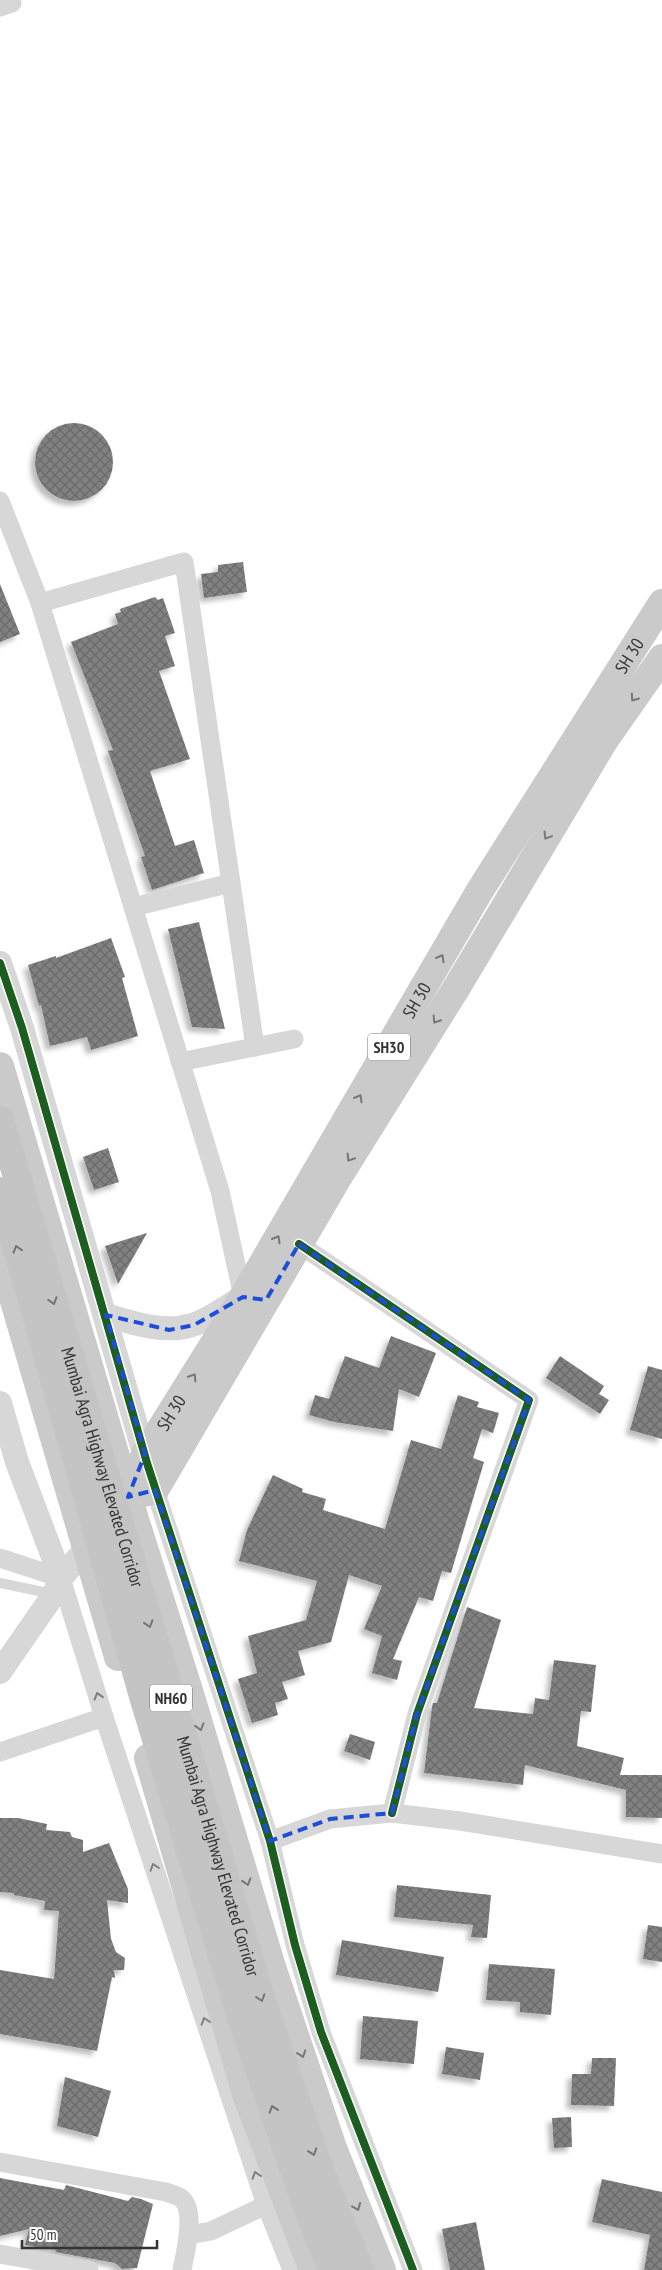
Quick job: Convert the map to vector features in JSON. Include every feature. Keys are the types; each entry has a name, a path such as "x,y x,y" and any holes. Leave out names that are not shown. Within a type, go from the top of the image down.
{"highway":[{"name":"Mumbai Agra Highway Elevated Corridor","path":"0,1120 261,1998 318,2165 360,2270"},
{"name":"Mumbai Agra Highway Elevated Corridor","path":"0,1191 144,1700 242,2020 308,2210 332,2270"}],"main road":[{"name":"SH 30","path":"155,1490 255,1298 479,892 662,603"},
{"name":"SH 30","path":"128,1497 145,1454 255,1298 299,1244 604,741 662,658"},
{"path":"0,1066 128,1497 191,1697 272,1966 333,2148 382,2270"},
{"path":"0,1253 247,2097 313,2270"},
{"path":"128,1497 155,1490"}],"street":[{"path":"0,501 40,603 180,1062 255,1298 194,1325 169,1330 141,1325 106,1315"},
{"path":"40,603 184,562 255,1047"},
{"path":"133,907 231,883"},
{"path":"0,963 22,1028 155,1490 270,1841 294,1945 321,2032 413,2270"},
{"path":"180,1062 294,1039"},
{"path":"299,1244 529,1400 417,1714 392,1813"},
{"path":"0,1403 57,1586 104,1717 266,2205 292,2270"},
{"path":"0,1672 57,1586 128,1497"},
{"path":"0,1558 57,1586"},
{"path":"0,1752 104,1717"},
{"path":"270,1841 330,1819 392,1813 460,1821 662,1854"},
{"path":"0,2162 166,2192 181,2198 187,2208 189,2235 182,2270"},
{"path":"189,2235 211,2231 266,2205"},
{"path":"0,2254 89,2270"}],"lane":[{"path":"0,1583 57,1586"}],"highlighted area":[{"path":"299,1244 529,1400 417,1714 392,1813 330,1819 270,1841 155,1490 128,1497 145,1454 106,1315 169,1330 194,1325 243,1297 266,1300"}],"building":[{"path":"74,423 89,426 106,440 110,447 113,462 110,477 96,494 89,498 74,501 59,498 42,484 38,477 35,462 38,447 52,430 59,426"},
{"path":"243,562 247,592 204,598 201,574 218,572 218,565"},
{"path":"0,584 20,634 0,642"},
{"path":"155,597 158,600 163,598 175,633 165,636 175,666 159,671 190,759 150,771 175,846 194,840 204,873 152,890 141,857 145,856 108,751 113,750 71,642 118,624 115,614 121,612 120,609"},
{"path":"199,922 225,1029 192,1027 168,929"},
{"path":"111,938 125,977 122,978 138,1036 91,1050 87,1037 50,1046 41,1005 39,1006 28,965 56,956 56,958"},
{"path":"108,1148 119,1182 94,1190 83,1157"},
{"path":"147,1233 118,1284 105,1246"},
{"path":"391,1336 436,1353 419,1397 399,1389 393,1431 334,1422 309,1415 315,1395 329,1399 345,1356 379,1368"},
{"path":"560,1356 604,1386 599,1394 609,1400 600,1414 546,1378"},
{"path":"648,1366 662,1370 662,1439 630,1430"},
{"path":"458,1395 479,1402 477,1407 499,1413 493,1433 482,1429 473,1458 484,1462 451,1573 442,1571 433,1601 419,1597 393,1659 402,1661 397,1680 372,1673 382,1636 364,1629 382,1586 349,1575 331,1642 298,1651 305,1675 282,1682 288,1699 275,1703 278,1715 252,1723 238,1679 257,1673 248,1636 306,1620 317,1581 239,1561 247,1530 273,1475 303,1489 302,1492 326,1499 323,1510 385,1529 411,1440 441,1449"},
{"path":"467,1607 501,1620 474,1708 533,1714 535,1698 549,1700 554,1660 596,1665 591,1712 581,1711 577,1746 624,1758 620,1775 662,1775 662,1818 626,1817 626,1790 525,1765 523,1785 424,1773 433,1703 437,1703"},
{"path":"350,1734 375,1742 370,1760 344,1751"},
{"path":"0,1818 18,1818 47,1824 46,1830 70,1832 72,1837 83,1840 83,1852 109,1843 128,1889 128,1903 107,1900 111,1939 116,1952 125,1958 124,1970 114,1970 115,1978 112,1977 97,2051 0,2034 0,1970 54,1979 59,1911 44,1910 45,1901 14,1895 14,1893 0,1892"},
{"path":"397,1885 491,1895 487,1938 471,1937 473,1925 394,1917"},
{"path":"648,1925 662,1927 662,1962 643,1959"},
{"path":"342,1940 444,1957 438,1992 336,1975"},
{"path":"489,1964 555,1969 551,2015 520,2012 520,2002 486,2000"},
{"path":"363,2016 418,2021 414,2064 360,2059"},
{"path":"446,2047 484,2053 480,2080 442,2074"},
{"path":"592,2058 616,2058 614,2106 571,2105 572,2074 591,2074"},
{"path":"65,2077 111,2091 98,2137 57,2126"},
{"path":"571,2117 572,2147 554,2148 552,2118"},
{"path":"0,2178 64,2190 66,2185 128,2201 132,2197 153,2204 137,2268 122,2269 115,2263 25,2245 29,2229 0,2236"},
{"path":"602,2179 662,2192 662,2270 644,2270 650,2235 592,2222"},
{"path":"476,2222 485,2270 450,2270 442,2229"}],"cycle path":[{"path":"0,963 22,1028 147,1463 270,1841 295,1945 321,2032 413,2270"},
{"path":"299,1244 529,1400 417,1714 392,1813"}]}
